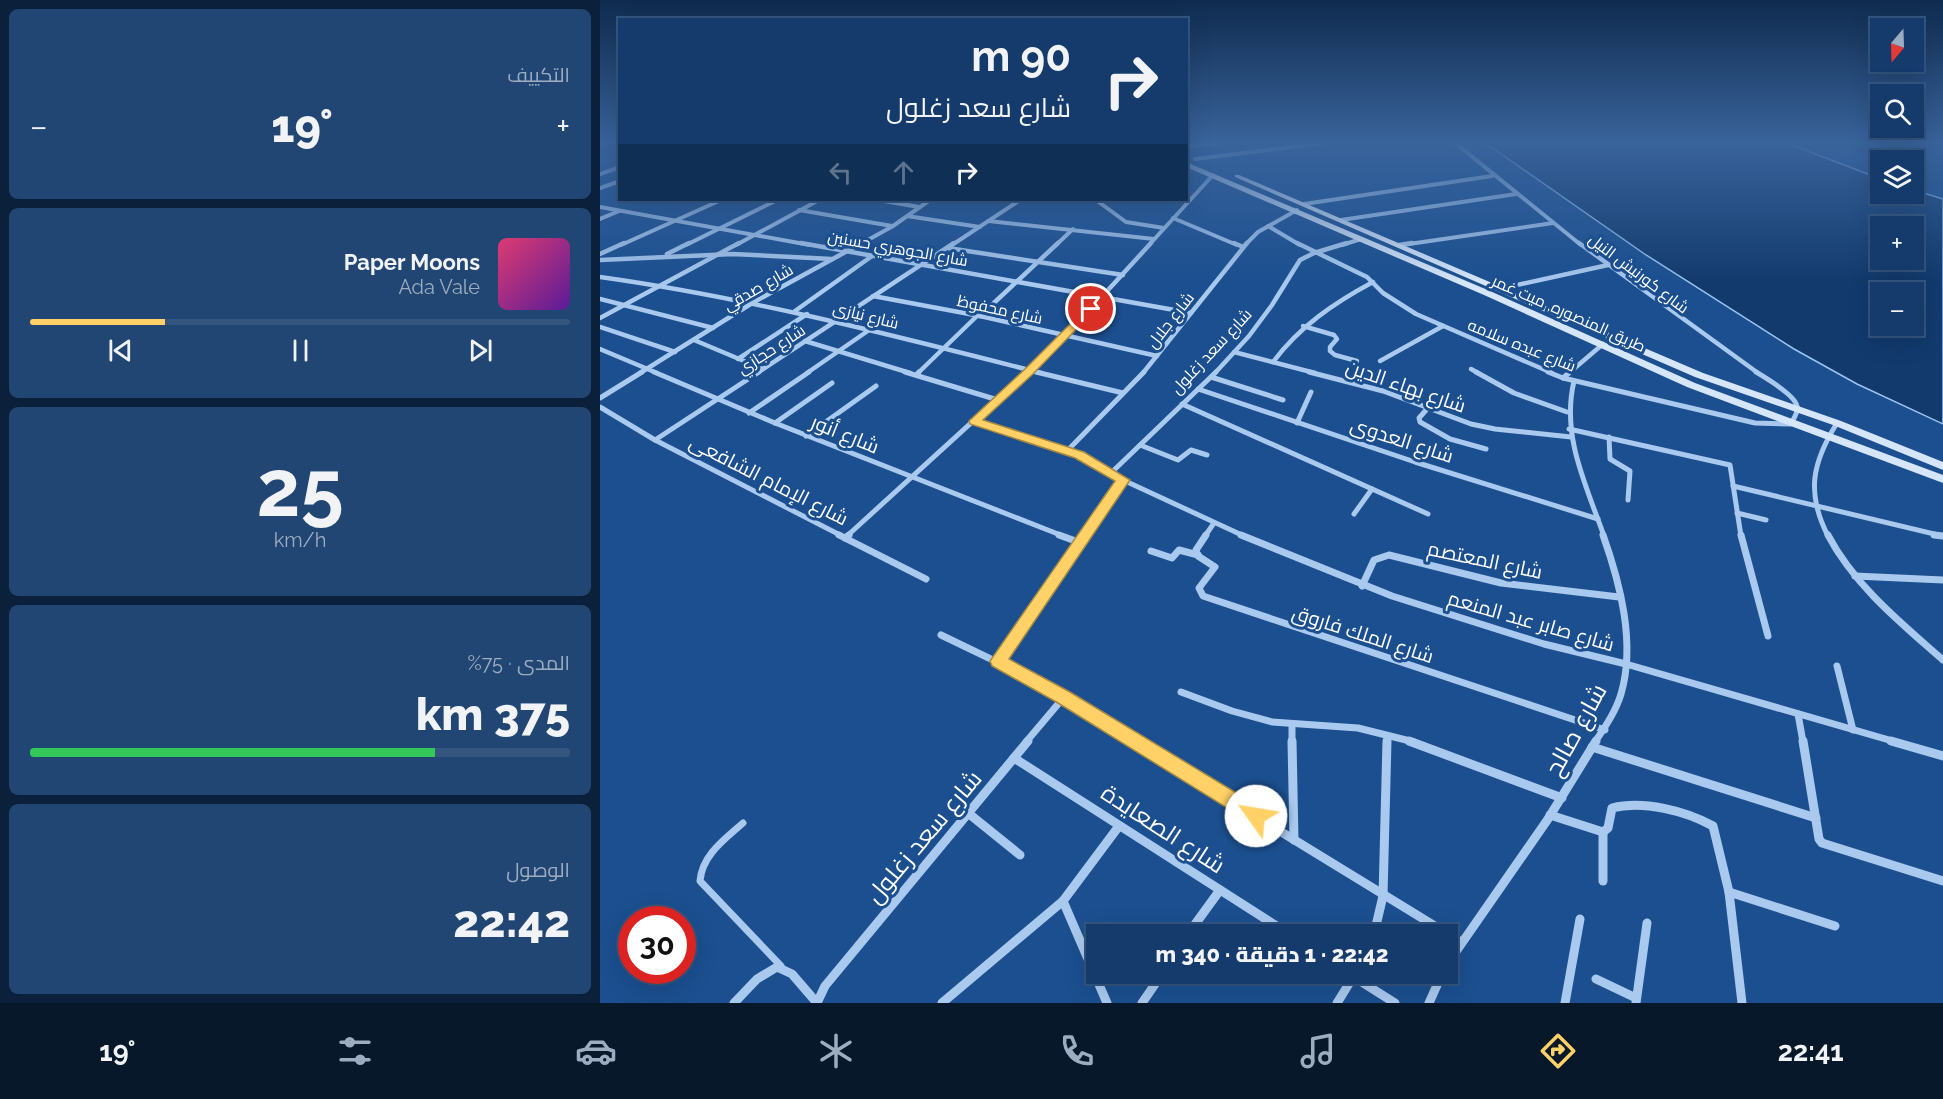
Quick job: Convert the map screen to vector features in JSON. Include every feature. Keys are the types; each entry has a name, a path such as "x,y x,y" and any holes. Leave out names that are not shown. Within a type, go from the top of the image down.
{"main road":[{"name":"طريق المنصوره, ميت غمر","path":"1249,189 1341,220 1699,375 1837,423 1943,466"},
{"name":"طريق المنصوره, ميت غمر","path":"1258,189 1300,207 1361,239 1603,344 1691,385 1943,479"}],"street":[{"path":"845,538 1029,372 1123,275 1201,189"},
{"path":"1300,207 1413,189"},
{"name":"شارع كورنيش النيل","path":"1509,189 1682,320 1787,393 1797,403 1798,409"},
{"path":"1341,220 1516,194"},
{"path":"600,254 719,201"},
{"path":"664,256 775,201"},
{"path":"600,318 817,201"},
{"path":"884,201 919,207"},
{"name":"شارع صدقي","path":"602,395 754,302 892,226 928,201"},
{"name":"شارع حجازي","path":"656,440 1019,201"},
{"path":"1097,201 1126,222 1164,228"},
{"name":"شارع الجوهري حسنين","path":"600,207 1191,313"},
{"name":"شارع جلال","path":"1067,450 1157,356 1243,247 1268,226 1300,207"},
{"path":"799,210 892,226"},
{"path":"600,219 619,211"},
{"path":"907,216 980,227"},
{"path":"1173,218 1243,247"},
{"path":"989,221 1154,239"},
{"path":"1399,245 1552,223"},
{"name":"شارع عبده سلامه","path":"1268,226 1314,254 1359,272 1398,304 1563,378 1755,423 1791,424"},
{"path":"916,375 1073,229"},
{"name":"شارع سعد زغلول","path":"1112,472 1234,352 1272,305 1295,265 1314,254 1361,239"},
{"path":"947,248 1123,275"},
{"path":"600,260 718,254 833,259"},
{"path":"795,311 872,256"},
{"path":"1499,289 1608,265"},
{"name":"شارع نيازى","path":"600,277 662,284 837,320 1029,372 1123,393"},
{"path":"1273,362 1303,326 1336,302 1373,282"},
{"name":"شارع محفوظ","path":"873,296 979,316 1157,356"},
{"path":"600,298 713,328"},
{"path":"738,359 807,314"},
{"path":"1303,326 1336,336 1330,351 1335,355 1357,361"},
{"path":"1380,361 1443,326"},
{"path":"600,327 675,352"},
{"path":"748,413 872,328"},
{"path":"694,340 763,369"},
{"path":"805,341 998,400"},
{"path":"1563,378 1603,344"},
{"name":"شارع أنور","path":"600,349 748,413 1081,543"},
{"name":"شارع بهاء الدين","path":"1234,352 1383,391 1463,422 1495,429 1609,437 1730,465 1733,486"},
{"path":"1471,369 1514,393 1567,412"},
{"path":"1211,377 1283,400"},
{"name":"شارع صالح","path":"1458,947 1562,798 1618,705 1626,664 1619,597 1614,569 1570,433 1567,412 1574,381"},
{"path":"775,423 832,383"},
{"path":"806,436 876,386"},
{"name":"شارع العدوى","path":"1198,389 1598,519"},
{"path":"1297,423 1311,392"},
{"path":"1182,404 1428,514"},
{"name":"شارع الإمام الشافعى","path":"600,407 656,440 926,579"},
{"path":"1427,409 1419,418 1420,422 1450,439 1486,449"},
{"path":"1791,424 1798,409"},
{"name":"شارع صابر عبد المنعم","path":"975,421 1067,450 1091,460 1123,480 1214,523 1362,586 1465,621 1544,644 1626,664 1943,756"},
{"path":"1837,423 1819,453 1815,467 1817,505 1821,522 1840,558 1869,592 1943,660"},
{"path":"1609,437 1610,459 1630,471 1628,500"},
{"path":"1140,445 1178,460 1191,450 1207,455"},
{"path":"998,661 1123,480"},
{"path":"1768,636 1753,586 1733,486 1817,505 1884,524 1943,536"},
{"path":"1354,514 1372,489"},
{"path":"1737,513 1766,520"},
{"path":"1151,551 1172,558 1179,550 1198,556 1197,548 1214,523"},
{"name":"شارع المعتصم","path":"1362,586 1374,560 1389,555 1501,583 1619,597"},
{"name":"شارع الملك فاروق","path":"1198,556 1215,567 1199,588 1203,596 1605,730"},
{"path":"1855,576 1943,580"},
{"path":"941,635 998,661 1064,698 1461,942"},
{"path":"1837,666 1853,730"},
{"path":"1180,692 1254,719 1368,730 1444,753 1562,798"},
{"name":"شارع سعد زغلول","path":"817,1003 825,986 1064,698"},
{"path":"1798,714 1819,839 1822,843 1943,882"},
{"path":"1292,724 1294,840"},
{"path":"1376,924 1383,896 1388,736"},
{"path":"1592,747 1816,818"},
{"name":"شارع الصعايدة","path":"1014,758 1273,924"},
{"path":"1603,832 1608,828 1612,808 1621,805 1672,812 1713,826 1729,892 1742,1003"},
{"path":"968,813 1020,855"},
{"path":"1550,815 1603,832"},
{"path":"942,1003 1063,902 1119,826"},
{"path":"1603,832 1603,881"},
{"path":"1195,924 1220,890"},
{"path":"1729,892 1835,926"},
{"path":"1063,902 1107,1003"},
{"path":"1566,1003 1580,919"},
{"path":"1596,979 1636,1001 1647,923"},
{"path":"734,1003 765,974 775,968 783,968 817,1003"},
{"path":"1142,1003 1155,984"},
{"path":"1337,1003 1347,984"},
{"path":"1367,984 1395,1003"},
{"path":"1432,1002 1438,984"}],"lane":[{"path":"743,823 708,857 699,873 700,881 783,968"}],"water":[{"path":"1551,189 1870,189 1870,204 1924,204 1924,193 1943,199 1943,424 1857,384 1794,349 1646,255"}],"route":[{"path":"1091,309 1029,372 975,421 1067,450 1091,460 1123,480 998,661 1064,698 1256,816"}]}
